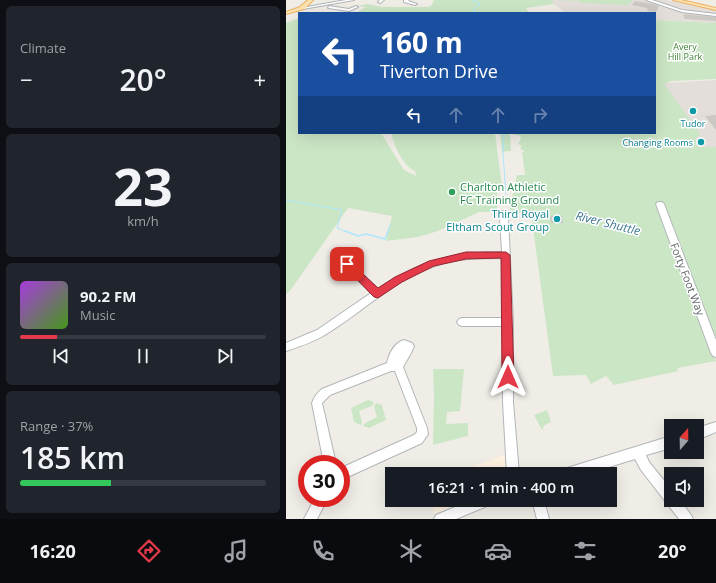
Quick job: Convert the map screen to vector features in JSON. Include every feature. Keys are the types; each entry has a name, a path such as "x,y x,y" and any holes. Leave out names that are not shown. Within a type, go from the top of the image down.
{"main road":[{"path":"286,13 301,9 311,0"},
{"path":"675,0 716,9"}],"street":[{"path":"301,9 352,0"},
{"path":"648,0 682,11 716,15"},
{"path":"404,1 415,4"},
{"path":"325,5 350,12 356,7"},
{"name":"Forty Foot Way","path":"660,204 716,353"},
{"path":"501,213 504,217 506,255 508,402 513,467"},
{"path":"286,347 319,334 399,279 432,263 466,256 506,255"},
{"path":"347,264 378,294"},
{"path":"462,322 508,322"},
{"path":"328,455 317,403 320,398 330,390 395,366 422,428 422,434 418,439 350,470"},
{"path":"704,432 716,428"},
{"path":"591,467 664,444"},
{"path":"638,453 645,466 664,489"},
{"path":"310,519 317,507"},
{"path":"440,519 462,514 475,507"},
{"path":"540,507 543,519"},
{"path":"678,507 687,519"}],"shaded area":[{"path":"543,0 667,0 716,10 716,23 656,20 656,12 564,12 551,1"},
{"path":"716,80 716,147 646,148 654,134 656,134 664,83"},
{"path":"504,455 507,467 472,467"},
{"path":"433,507 452,507 434,514"}],"green space":[{"path":"434,0 552,0 554,4 526,8 528,12 358,12 366,7 357,6 368,4 382,7 431,6"},
{"path":"552,0 633,0 628,5"},
{"path":"298,18 298,134 382,134 404,170 416,176 415,171 406,164 400,155 391,134 495,134 502,186 497,186 497,212 479,212 438,231 418,237 386,241 392,216 348,208 290,291 286,294 286,23"},
{"name":"Avery Hill Park","path":"656,20 716,23 716,79 672,81 664,84 701,135 696,137 697,147 716,147 716,343 709,343 716,361 677,368 678,371 614,385 606,376 591,384 586,375 553,376 531,213 509,213 517,175 525,175 522,152 525,152 520,148 522,146 518,144 521,139 520,136 512,134 656,134"},
{"path":"500,134 510,134 511,151 502,152"},
{"path":"433,369 464,369 460,411 447,412 446,424 468,423 468,436 433,445 434,396"},
{"path":"368,400 374,402 372,406 359,411 362,422 361,425 354,422 351,408"},
{"path":"376,403 382,405 386,420 369,428 363,426 365,423 377,417 374,407"},
{"path":"547,410 551,422 545,425 542,430 534,415"}],"building":[{"path":"635,1 659,6 656,12 648,11 647,8 632,5"},
{"path":"683,14 716,17 716,21 685,19"},
{"path":"716,115 716,130 705,116"},
{"name":"Third Royal Eltham Scout Group","path":"550,216 562,216 563,223 551,223"}],"waterway":[{"path":"472,0 480,4 474,9 474,12"},
{"path":"504,134 503,154 506,194"},
{"name":"River Shuttle","path":"286,200 342,210 337,228 347,232"},
{"name":"River Shuttle","path":"388,232 390,225"},
{"name":"River Shuttle","path":"345,231 358,236 366,234 385,239 388,231"}],"place":[{"name":"Tudor","path":"693,111"},
{"name":"Changing Rooms","path":"701,142"},
{"name":"Charlton Athletic FC Training Ground","path":"452,192"},
{"name":"Third Royal Eltham Scout Group","path":"557,219"}],"route":[{"path":"347,264 378,294 399,279 432,263 466,256 506,255 508,377"}]}
